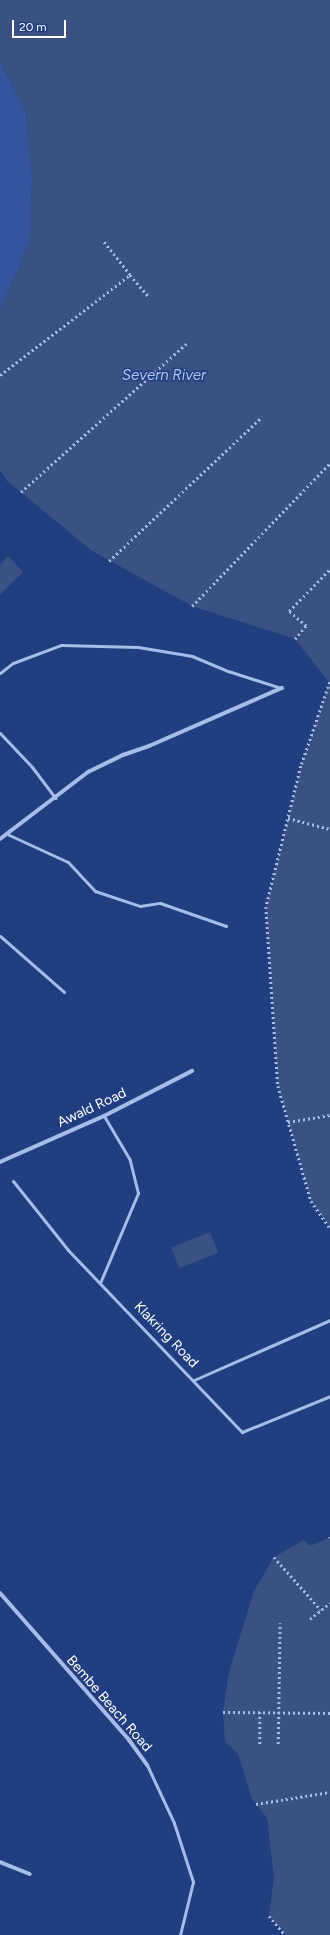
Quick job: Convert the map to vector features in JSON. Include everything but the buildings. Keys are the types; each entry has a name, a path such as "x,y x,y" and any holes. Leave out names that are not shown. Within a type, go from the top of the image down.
{"street":[{"path":"0,839 88,772 282,688"},
{"name":"Awald Road","path":"0,1162 104,1116 192,1071"},
{"name":"Bembe Beach Road","path":"0,1593 129,1740 147,1765"},
{"path":"0,1862 30,1874"}],"lane":[{"path":"0,673 13,663 61,646 138,647 192,656 228,671 282,688"},
{"path":"0,733 32,767 55,798"},
{"path":"7,834 68,862 95,891 140,906 160,903 226,926"},
{"path":"0,936 64,992"},
{"path":"100,1283 138,1193 130,1160 104,1116"},
{"name":"Klakring Road","path":"13,1181 68,1250 194,1380 242,1432 330,1396"},
{"path":"194,1380 330,1320"},
{"name":"Bembe Beach Road","path":"147,1765 174,1824 193,1882 180,1935"}],"path":[{"path":"103,241 149,297"},
{"path":"0,375 130,275"},
{"path":"21,492 186,344"},
{"path":"109,561 262,417"},
{"path":"192,606 330,463"},
{"path":"295,640 306,626 289,611 330,569"},
{"path":"330,682 301,766 266,907 278,1086 311,1201 330,1228"},
{"path":"288,818 330,829"},
{"path":"288,1122 330,1115"},
{"path":"274,1557 321,1610"},
{"path":"310,1619 330,1603"},
{"path":"278,1744 280,1623"},
{"path":"223,1712 278,1711 330,1713"},
{"path":"260,1712 260,1744"},
{"path":"256,1804 330,1792"},
{"path":"269,1916 285,1935"}],"shaded area":[{"path":"0,61 26,112 32,177 30,241 0,310"}],"water":[{"name":"Severn River","path":"0,0 330,0 330,1228 311,1201 278,1086 266,907 301,766 329,682 295,639 192,606 92,551 6,480 0,470 0,310 30,241 32,177 26,112 0,61"},
{"path":"8,556 23,572 0,595 0,565"},
{"path":"210,1232 218,1252 179,1268 171,1248"},
{"path":"330,1537 330,1935 285,1935 269,1916 274,1877 267,1818 252,1799 238,1754 225,1742 223,1712 229,1672 254,1591 274,1557 304,1540 310,1546"}]}
